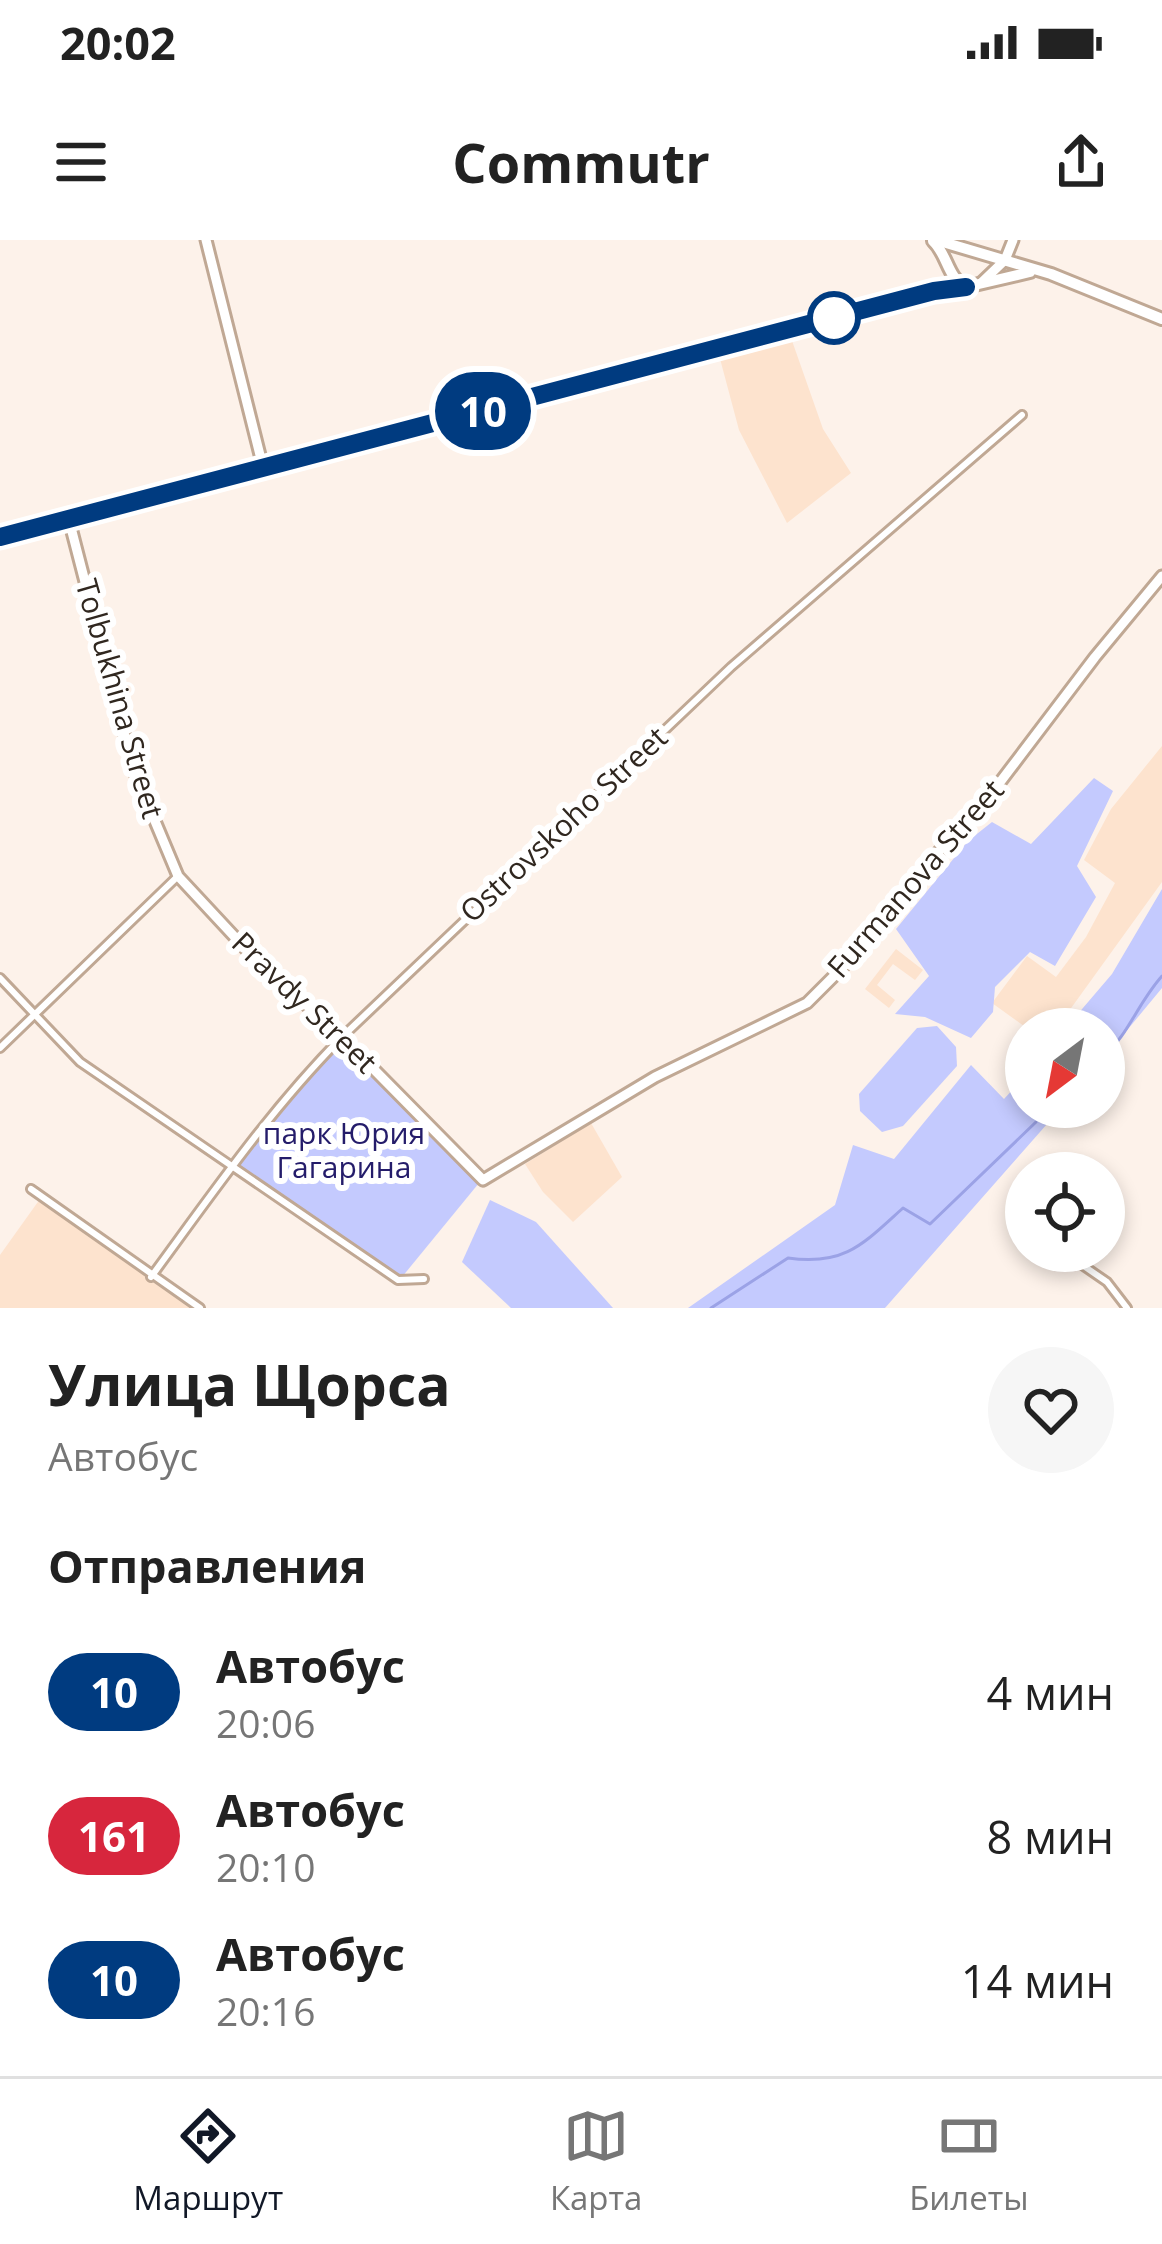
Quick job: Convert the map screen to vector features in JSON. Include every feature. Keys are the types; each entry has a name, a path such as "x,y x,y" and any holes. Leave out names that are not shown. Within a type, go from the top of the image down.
{"main road":[{"path":"206,240 263,467"},
{"path":"933,240 1052,274 1162,319"},
{"path":"933,240 954,280 966,287"},
{"path":"980,283 1006,260 1012,240"},
{"path":"934,291 950,271 954,257 973,250"},
{"path":"973,250 988,268 980,283"},
{"path":"0,537 934,291 1023,272 1052,274"},
{"name":"Tolbukhina Street","path":"69,520 134,771 178,876"},
{"name":"Furmanova Street","path":"483,1180 655,1077 807,1003 1001,782 1162,576"},
{"name":"Pravdy Street","path":"178,876 257,961 342,1037 483,1180"}],"street":[{"name":"Ostrovskoho Street","path":"151,1277 230,1165 342,1037 731,667 1022,415"},
{"path":"0,1048 178,876"},
{"path":"0,978 80,1062 398,1280 424,1279"},
{"path":"31,1189 200,1308"},
{"path":"1092,1272 1127,1308"}],"shaded area":[{"path":"790,335 823,429 851,473 787,523 739,430 719,355"},
{"path":"1162,746 1162,882 1071,1008 1005,1008 1005,1012 992,1003 1027,956 1056,977 1086,937 1115,883 1084,860 1111,809"},
{"path":"896,949 923,970 915,980 893,964 877,985 895,1000 889,1008 865,989"},
{"path":"591,1123 622,1177 573,1222 543,1192 525,1164"},
{"path":"40,1199 192,1308 0,1308 0,1255"}],"green space":[{"path":"1094,778 1113,791 1077,866 1096,897 1055,966 1030,952 995,987 993,1012 971,1038 925,1017 895,1014 929,976 896,929 968,841 992,822 1031,844"},
{"path":"1162,889 1162,988 1125,1033 1125,1008 1083,1008 1112,974"},
{"path":"937,1026 956,1047 957,1066 903,1126 882,1132 860,1111 859,1094 917,1028"},
{"name":"парк Юрия Гагарина","path":"340,1044 479,1183 402,1277 236,1163"},
{"path":"971,1065 1005,1098 1005,1128 1044,1128 1022,1152 1005,1152 1005,1172 885,1308 688,1308 835,1205 853,1145 894,1159"},
{"path":"490,1200 536,1222 613,1308 511,1308 462,1262"}],"waterway":[{"path":"1125,1030 1162,976"},
{"path":"711,1308 788,1258 824,1259 852,1249 903,1208 930,1224 1030,1128"}],"bus line":[{"name":"10","path":"0,537 934,291 966,287"}]}
